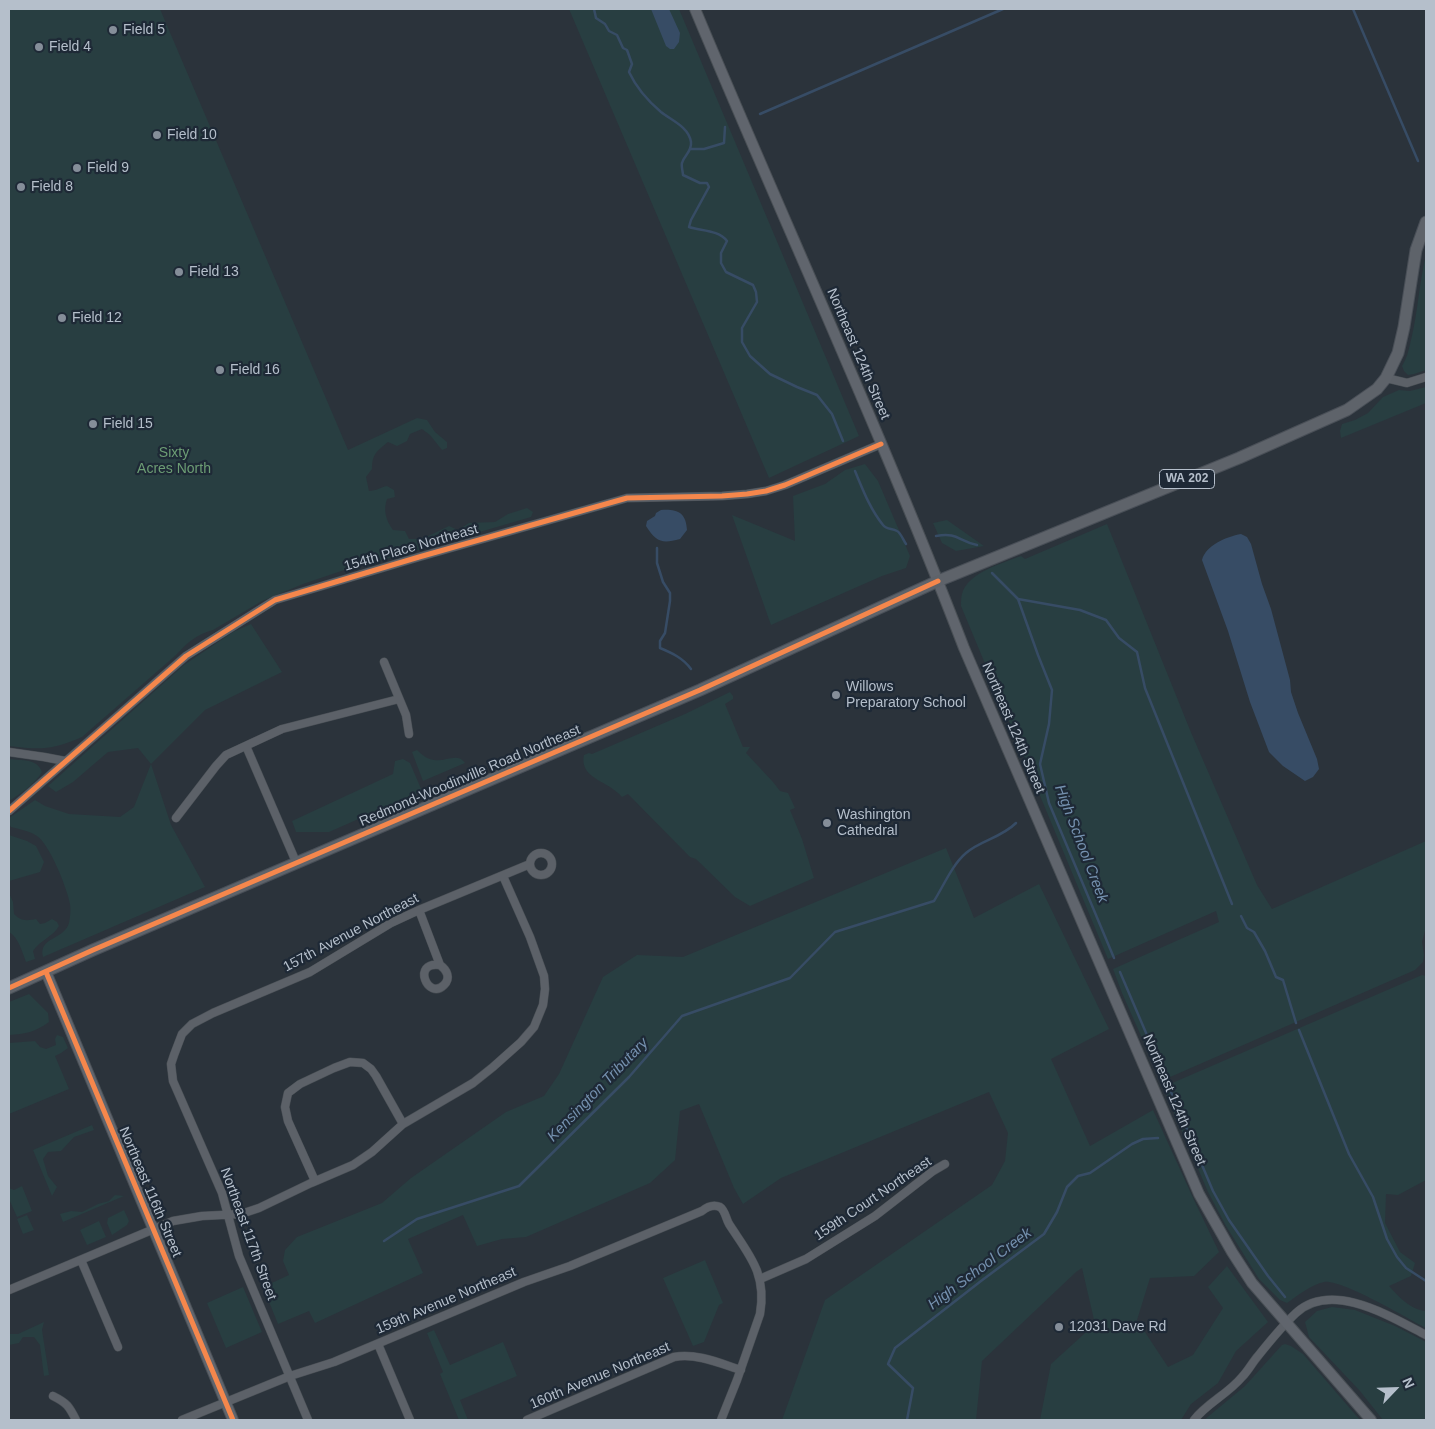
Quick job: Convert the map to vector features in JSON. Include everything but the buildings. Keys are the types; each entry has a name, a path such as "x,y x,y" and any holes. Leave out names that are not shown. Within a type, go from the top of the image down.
{"main road":[{"name":"WA 202","path":"938,581 1239,458 1329,419 1360,403 1377,389 1386,378 1398,353 1416,250 1426,222"},
{"name":"Redmond-Woodinville Road Northeast","path":"9,988 296,862 691,694 938,581"}],"street":[{"name":"Northeast 124th Street","path":"695,9 881,444 971,666 1210,1216 1252,1282 1286,1324 1371,1420"},
{"path":"1386,378 1407,383 1426,377"},
{"name":"154th Place Northeast","path":"9,811 186,656 275,600 628,498 722,496 766,491 785,485 881,444"},
{"path":"384,662 406,715 409,734"},
{"path":"176,818 226,755 282,729 399,699"},
{"path":"246,746 296,862"},
{"path":"9,752 65,761"},
{"name":"157th Avenue Northeast","path":"174,1055 182,1034 192,1024 212,1013 310,972 391,923 530,864"},
{"path":"9,1290 173,1221 202,1216 241,1214 259,1208 315,1181 354,1166 403,1124 473,1083 493,1067 521,1042 534,1027 543,1005 545,989 544,976 530,937 503,876"},
{"path":"419,910 440,965"},
{"name":"Northeast 116th Street","path":"46,972 233,1420"},
{"name":"Northeast 117th Street","path":"174,1055 171,1064 173,1082 222,1193 239,1256 308,1420"},
{"path":"315,1181 288,1121 285,1107 288,1094 300,1084 350,1062 363,1063 376,1076 403,1124"},
{"name":"159th Court Northeast","path":"760,1279 806,1259 875,1216 933,1171 945,1164"},
{"name":"159th Avenue Northeast","path":"182,1420 290,1376 334,1362 524,1282 579,1263 708,1207 720,1207 723,1211 750,1255 760,1279"},
{"path":"81,1260 118,1346"},
{"path":"721,1420 741,1370 760,1314 762,1303 760,1279"},
{"path":"1194,1420 1206,1407 1243,1377 1257,1356 1297,1312 1316,1302 1325,1300 1346,1301 1395,1319 1426,1336"},
{"path":"378,1344 410,1420"},
{"name":"160th Avenue Northeast","path":"527,1420 674,1357 685,1356 709,1359 741,1370"},
{"path":"53,1396 65,1402 76,1420"}],"green space":[{"name":"Sixty Acres North","path":"9,9 160,9 348,450 417,418 427,420 435,432 447,442 447,448 442,450 430,435 422,429 410,434 407,441 397,446 388,442 376,453 372,469 366,477 369,491 387,486 394,490 395,497 387,499 385,508 387,519 393,530 405,531 409,539 422,539 449,526 458,530 469,523 495,522 508,514 527,508 533,512 531,517 394,557 356,566 303,584 262,601 193,640 82,737 46,748 9,746"},
{"path":"569,9 679,9 859,436 769,478"},
{"path":"1426,255 1426,370 1408,375 1402,366 1408,353"},
{"path":"1426,387 1426,403 1341,438 1342,424 1368,413 1383,397 1399,390 1410,391"},
{"path":"865,464 878,481 910,556 906,568 882,576 771,625 732,515 795,541 793,496 825,484 845,470"},
{"path":"947,520 984,546 956,551 942,543 933,523"},
{"path":"1107,524 1190,730 1257,885 1272,909 1426,841 1426,927 1422,942 1424,955 1423,962 1415,970 1161,1081 1113,969 1219,922 1216,911 1108,959 961,606 965,587 978,575 1021,556 1025,559"},
{"path":"251,624 282,672 205,710 151,764 138,748 108,752 73,782 56,792 48,786 184,665 233,632"},
{"path":"730,692 733,699 725,704 743,747 750,747 746,753 780,791 788,793 795,808 790,810 802,839 814,878 750,906 735,897 696,859 690,857 628,794 622,797 591,775 583,761 584,755 592,754 685,714"},
{"path":"417,750 431,759 458,758 465,763 423,781 412,752"},
{"path":"9,759 33,762 37,764 42,772 31,785 9,801"},
{"path":"403,759 410,763 422,791 329,832 296,832 292,821 393,774 395,761"},
{"path":"151,764 171,825 205,887 43,957 42,950 44,946 66,929 69,923 70,904 62,878 47,848 37,836 11,827 9,818 35,800 45,806 69,814 120,817 134,807"},
{"path":"9,835 36,846 44,862 40,872 9,881"},
{"path":"946,848 974,918 1039,884 1109,1029 1051,1059 1090,1146 1153,1110 1219,1252 1194,1276 1150,1278 1137,1320 1168,1367 1193,1355 1223,1308 1208,1287 1227,1266 1268,1322 1236,1351 1218,1383 1191,1404 1181,1420 1040,1420 1051,1364 1095,1324 1082,1268 982,1361 976,1420 782,1420 825,1300 992,1185 1005,1161 1008,1133 989,1092 781,1178 743,1204 734,1188 699,1104 680,1111 675,1160 650,1183 526,1237 502,1239 477,1246 463,1215 408,1239 423,1273 315,1323 309,1311 278,1324 263,1287 289,1275 283,1261 285,1250 297,1237 382,1203 411,1178 506,1112 544,1096 559,1074 603,977 637,955 683,957"},
{"path":"9,893 13,902 14,914 19,918 26,920 36,919 40,924 52,919 59,926 33,951 35,959 26,962 18,941 9,932"},
{"path":"1422,975 1426,976 1426,1180 1398,1195 1386,1194 1385,1223 1400,1252 1415,1263 1411,1276 1389,1286 1410,1306 1426,1311 1426,1328 1359,1293 1333,1283 1324,1282 1315,1285 1287,1303 1280,1300 1259,1279 1226,1226 1208,1192 1163,1087"},
{"path":"29,994 48,1013 49,1022 30,1032 9,1035 9,1002"},
{"path":"57,1035 63,1037 68,1048 55,1056 69,1089 9,1114 9,1043 35,1041 40,1047 46,1049 56,1045 55,1039"},
{"path":"92,1125 94,1130 74,1137 61,1151 48,1152 43,1159 48,1176 57,1187 52,1196 33,1150"},
{"path":"22,1186 32,1211 17,1217 9,1199 9,1188 14,1190"},
{"path":"115,1195 124,1196 63,1222 60,1214 71,1211 82,1212 109,1201"},
{"path":"124,1210 129,1221 127,1225 112,1235 107,1223 108,1218"},
{"path":"27,1215 34,1230 23,1234 17,1219"},
{"path":"99,1221 106,1237 87,1245 80,1230"},
{"path":"705,1260 723,1303 719,1305 704,1342 693,1346 663,1278"},
{"path":"243,1287 262,1332 226,1348 207,1303"},
{"path":"1332,1307 1355,1310 1395,1326 1426,1342 1426,1420 1383,1420 1360,1391 1309,1337 1305,1322 1317,1311"},
{"path":"44,1322 42,1330 49,1375 44,1376 40,1345 34,1337 23,1337 19,1343 9,1345 9,1334 18,1334"},
{"path":"434,1330 450,1365 503,1342 517,1376 460,1400 468,1420 459,1420 440,1374 443,1372 427,1333"},
{"path":"1285,1344 1303,1354 1360,1420 1204,1420 1245,1386"}],"water":[{"path":"651,9 669,9 680,33 679,42 674,49 666,46"},
{"path":"661,510 672,510 683,515 687,530 680,539 660,540 646,526 647,521"},
{"path":"1241,534 1247,537 1251,544 1271,609 1290,680 1291,692 1317,759 1319,769 1313,777 1305,781 1283,766 1269,752 1202,560 1212,546 1229,537"}],"waterway":[{"name":"High School Creek","path":"594,9 596,18 605,24 609,31 617,35 623,48 627,50 632,64 629,72 639,88 656,108 679,124 690,137 690,148 682,164 683,175 700,183 707,183 709,187 689,227 724,237 727,241 721,253 721,263 726,272 753,285 757,302 742,328 742,342 750,356 770,374 817,395 832,414 843,441"},
{"path":"760,114 1003,9"},
{"path":"1353,9 1418,161"},
{"path":"691,149 704,149 724,143 725,127"},
{"name":"High School Creek","path":"855,471 878,519 885,527 898,532 906,544"},
{"name":"High School Creek","path":"936,536 954,536 977,545"},
{"path":"657,548 657,563 663,582 670,593 665,633 660,641 660,648 681,659 691,669"},
{"name":"High School Creek","path":"992,573 1018,599 1052,690 1049,724 1040,764 1049,803 1114,958"},
{"path":"1018,599 1080,610 1106,620 1119,638 1137,652 1145,688 1232,904"},
{"name":"Kensington Tributary","path":"384,1241 417,1219 519,1186 629,1077 682,1016 790,978 835,932 934,901 952,869 966,853 1004,832 1016,823"},
{"path":"1241,916 1247,928 1254,932 1265,951 1276,977 1283,980 1296,1023"},
{"name":"High School Creek","path":"1120,972 1164,1075"},
{"path":"1299,1030 1349,1154 1373,1197 1387,1239 1406,1268 1426,1281"},
{"path":"1169,1087 1213,1191 1229,1220 1285,1297"},
{"name":"High School Creek","path":"907,1420 913,1388 888,1364 895,1348 1044,1234 1057,1212 1067,1187 1078,1176 1090,1173 1132,1144 1143,1139 1158,1138"}],"cycle path":[{"path":"9,811 186,656 275,600 627,498 722,496 766,491 785,485 881,444"},
{"path":"9,988 93,950 700,690 938,581"},
{"path":"46,972 233,1420"}],"place":[{"name":"Field 5","path":"113,30"},
{"name":"Field 4","path":"39,47"},
{"name":"Field 10","path":"157,135"},
{"name":"Field 9","path":"77,168"},
{"name":"Field 8","path":"21,187"},
{"name":"Field 13","path":"179,272"},
{"name":"Field 12","path":"62,318"},
{"name":"Field 16","path":"220,370"},
{"name":"Field 15","path":"93,424"},
{"name":"Willows Preparatory School","path":"836,695"},
{"name":"Washington Cathedral","path":"827,823"},
{"name":"12031 Dave Rd","path":"1059,1327"}]}
